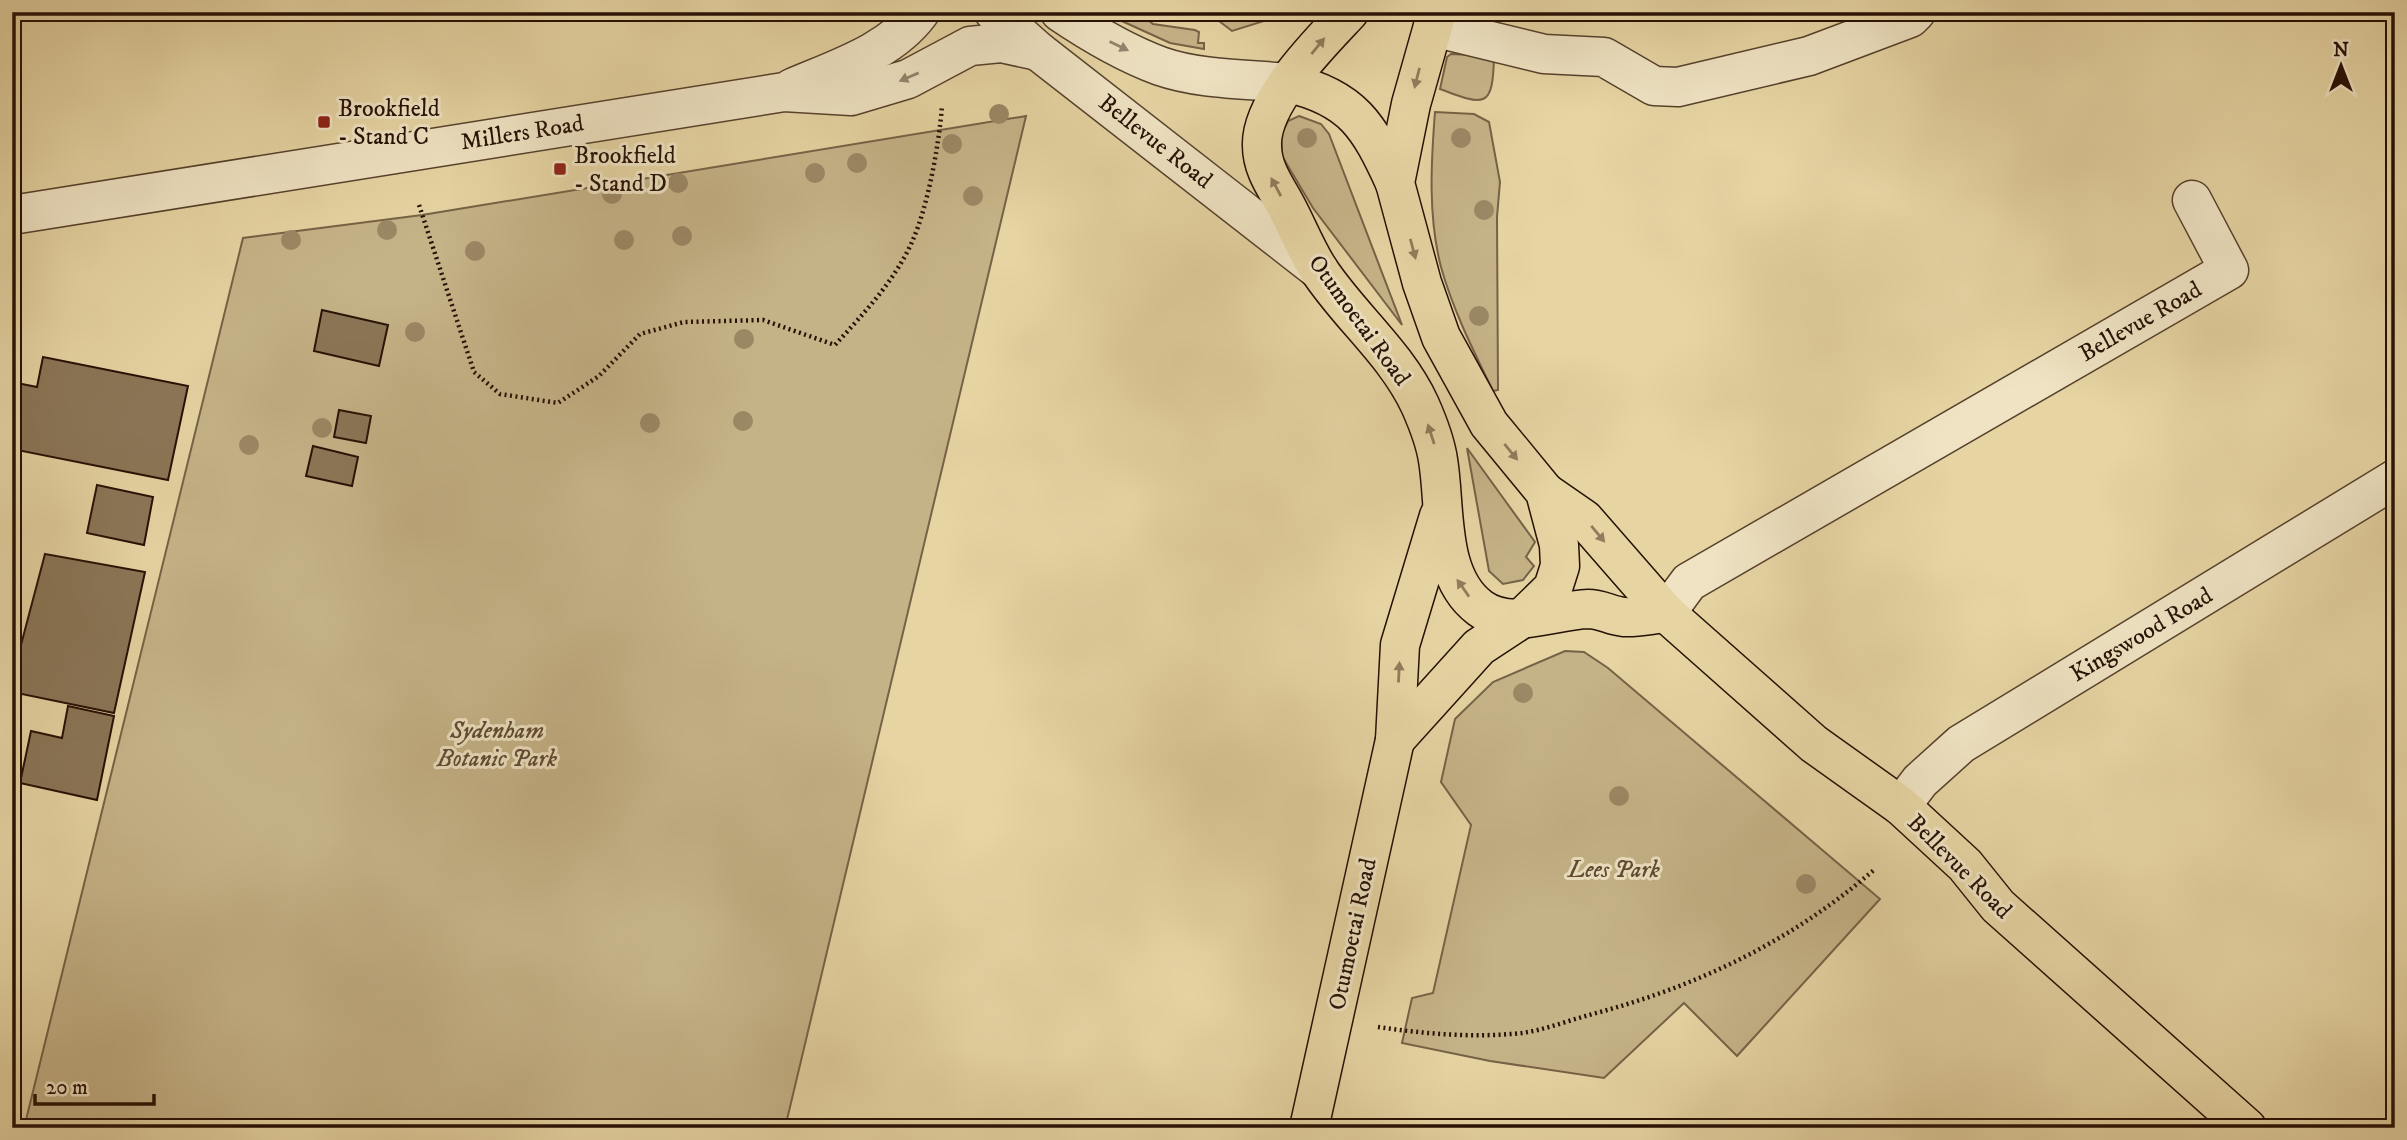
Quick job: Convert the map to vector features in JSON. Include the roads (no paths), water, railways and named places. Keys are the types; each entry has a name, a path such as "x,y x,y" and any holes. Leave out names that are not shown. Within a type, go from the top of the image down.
{"main road":[{"name":"Otumoetai Road","path":"1310,1128 1395,740 1400,645 1443,501 1432,432 1416,398 1394,362 1319,270 1265,167 1261,146 1264,124 1289,83 1349,12"},
{"name":"Otumoetai Road","path":"1395,740 1479,647 1520,620 1553,587 1560,566 1559,545 1545,492 1489,424 1441,337 1422,283 1395,183 1411,104 1435,20"},
{"path":"1289,83 1330,96 1353,114 1374,136 1395,183"},
{"name":"Bellevue Road","path":"1545,492 1584,519 1666,613 1814,744 1901,806 1965,864 1998,906 2247,1128"},
{"path":"1443,501 1448,550 1461,587 1480,608 1492,614 1520,620 1565,610 1604,610 1623,617 1666,613"}],"street":[{"name":"Millers Road","path":"784,92 846,65 898,37 920,12"},
{"name":"Bellevue Road","path":"993,12 1038,51 1319,270"},
{"path":"1060,12 1090,32 1161,66 1199,75 1289,83"},
{"path":"1435,20 1544,54 1604,57 1654,86 1678,87 1809,56 1910,18 1916,12"},
{"name":"Millers Road","path":"12,215 784,92 851,96 908,79 976,29 1001,43 1038,51"},
{"name":"Bellevue Road","path":"1666,613 1689,582 2229,270 2192,200"},
{"name":"Kingswood Road","path":"1901,806 1920,781 1961,744 2395,479"}],"place":[{"name":"Brookfield - Stand C","path":"324,122"},
{"name":"Brookfield - Stand D","path":"560,169"}],"park label":[{"name":"Sydenham Botanic Park","path":"497,744"},
{"name":"Lees Park","path":"1614,869"}]}
